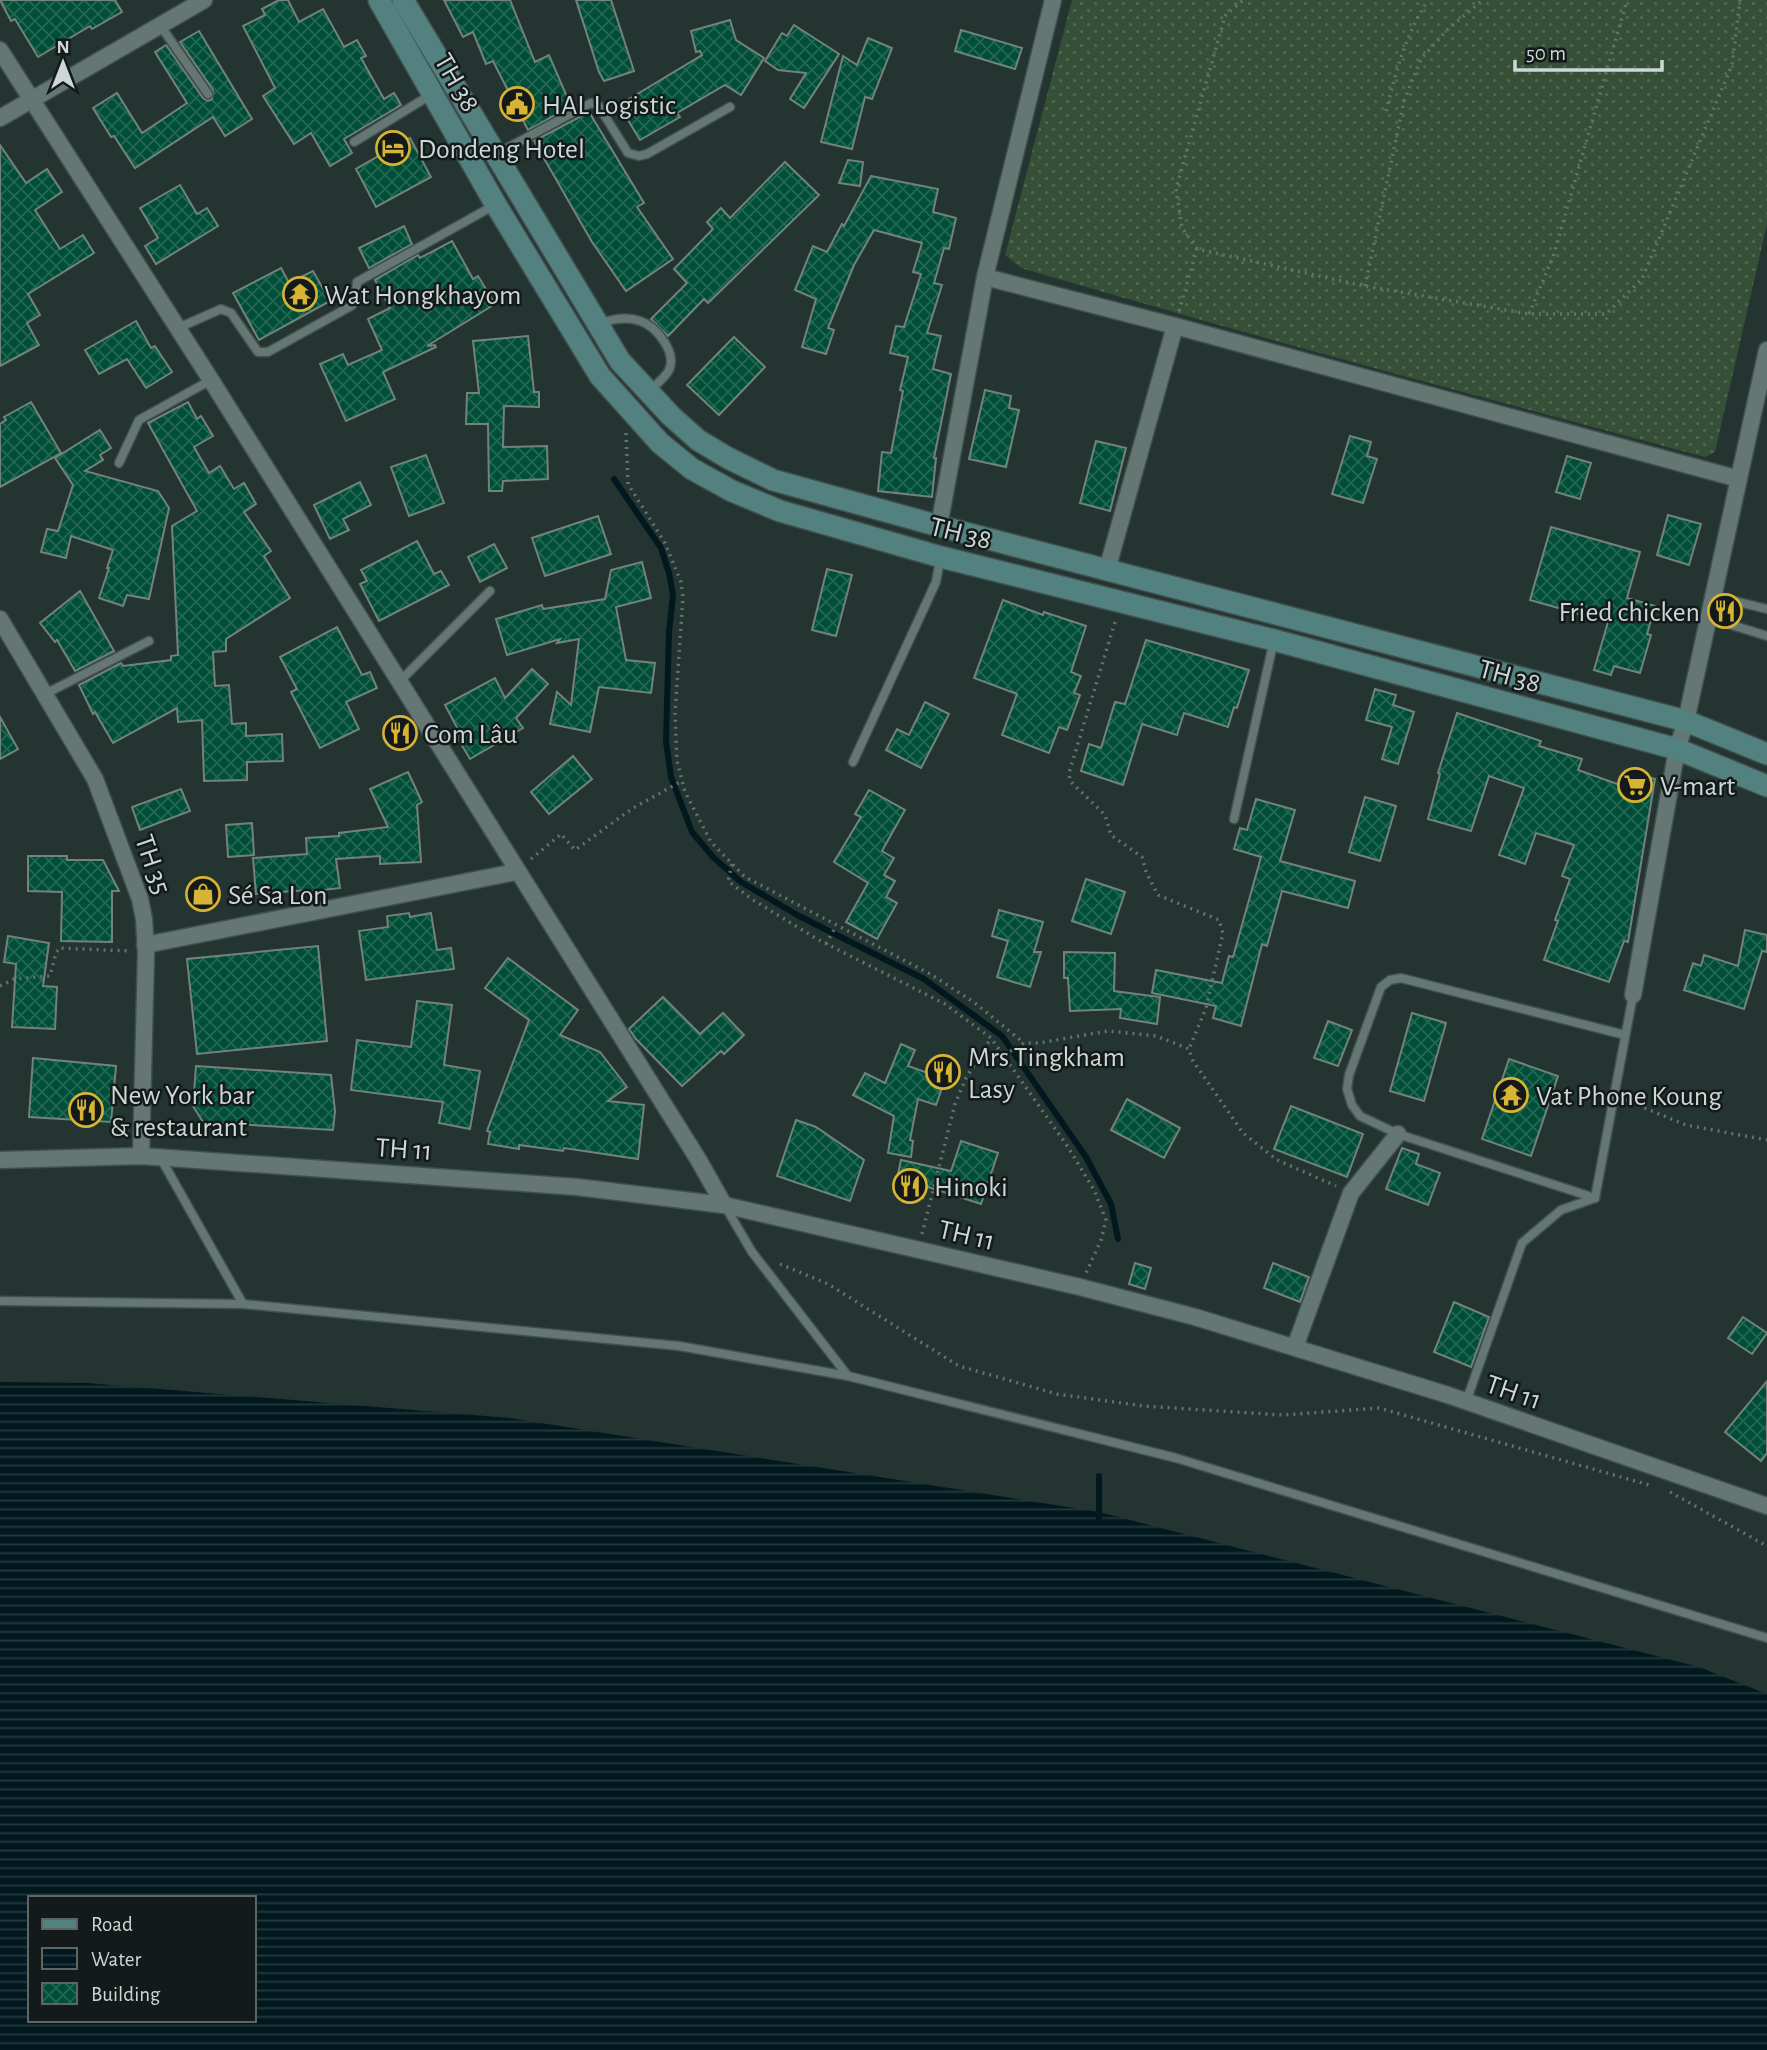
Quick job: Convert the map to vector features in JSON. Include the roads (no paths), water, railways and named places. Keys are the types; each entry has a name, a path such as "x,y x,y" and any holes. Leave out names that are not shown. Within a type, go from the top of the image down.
{"street":[{"path":"0,118 204,0"},
{"name":"TH 38","path":"379,0 496,205 600,376 660,443 692,469 732,491 780,511 941,556 1274,640 1677,749 1767,786"},
{"name":"TH 38","path":"403,0 620,360 671,416 698,440 728,458 773,480 939,526 1686,721 1767,754"},
{"path":"939,526 985,277 1053,0"},
{"path":"0,50 211,380 516,872 698,1159 724,1205"},
{"path":"985,277 1740,479"},
{"path":"1107,570 1175,326"},
{"path":"1633,995 1677,749 1686,721 1767,351"},
{"name":"TH 35","path":"0,619 95,779 140,900 145,948 141,1156"},
{"path":"145,948 516,872"},
{"path":"1295,1347 1351,1193 1398,1134"},
{"name":"TH 11","path":"0,1160 159,1157 577,1187 724,1205 1080,1287 1295,1347 1466,1402 1767,1506"}],"lane":[{"path":"160,25 208,94"},
{"path":"354,142 433,94"},
{"path":"496,154 592,103 598,105 628,153 639,156 730,107"},
{"path":"177,328 221,309 232,313 258,352 268,352 351,306 355,302 358,282 496,205"},
{"path":"598,324 616,318 640,321 658,334 671,360 669,371 648,392"},
{"path":"119,463 139,420 211,380"},
{"path":"853,762 936,582 941,556"},
{"path":"398,682 490,591"},
{"path":"1714,596 1767,609"},
{"path":"1709,618 1767,636"},
{"path":"1234,819 1274,640"},
{"path":"45,694 149,641"},
{"path":"1595,1198 1398,1134 1360,1116 1352,1105 1347,1089 1349,1075 1381,986 1390,980 1401,978 1625,1035"},
{"path":"1595,1198 1633,995"},
{"path":"159,1157 243,1304"},
{"path":"1466,1402 1522,1243 1561,1210 1595,1198"},
{"path":"724,1205 752,1252 848,1376"},
{"path":"0,1301 243,1304 679,1346 848,1376 1175,1458 1767,1638"}],"water":[{"path":"0,1382 88,1383 510,1418 1099,1512 1699,1667 1767,1694 1767,2050 0,2050"}],"waterway":[{"path":"614,479 661,548 669,573 673,595 669,632 666,741 671,777 692,832 713,857 741,882 799,916 924,979 1002,1036 1086,1157 1111,1204 1118,1239"},
{"path":"1099,1476 1099,1520"}],"place":[{"name":"HAL Logistic","path":"517,104"},
{"name":"Dondeng Hotel","path":"393,148"},
{"name":"Wat Hongkhayom","path":"300,294"},
{"name":"Fried chicken","path":"1725,611"},
{"name":"Com Lâu","path":"400,733"},
{"name":"V-mart","path":"1635,785"},
{"name":"Sé Sa Lon","path":"203,894"},
{"name":"Mrs Tingkham Lasy","path":"943,1072"},
{"name":"Vat Phone Koung","path":"1511,1095"},
{"name":"New York bar & restaurant","path":"86,1110"},
{"name":"Hinoki","path":"910,1186"}]}
